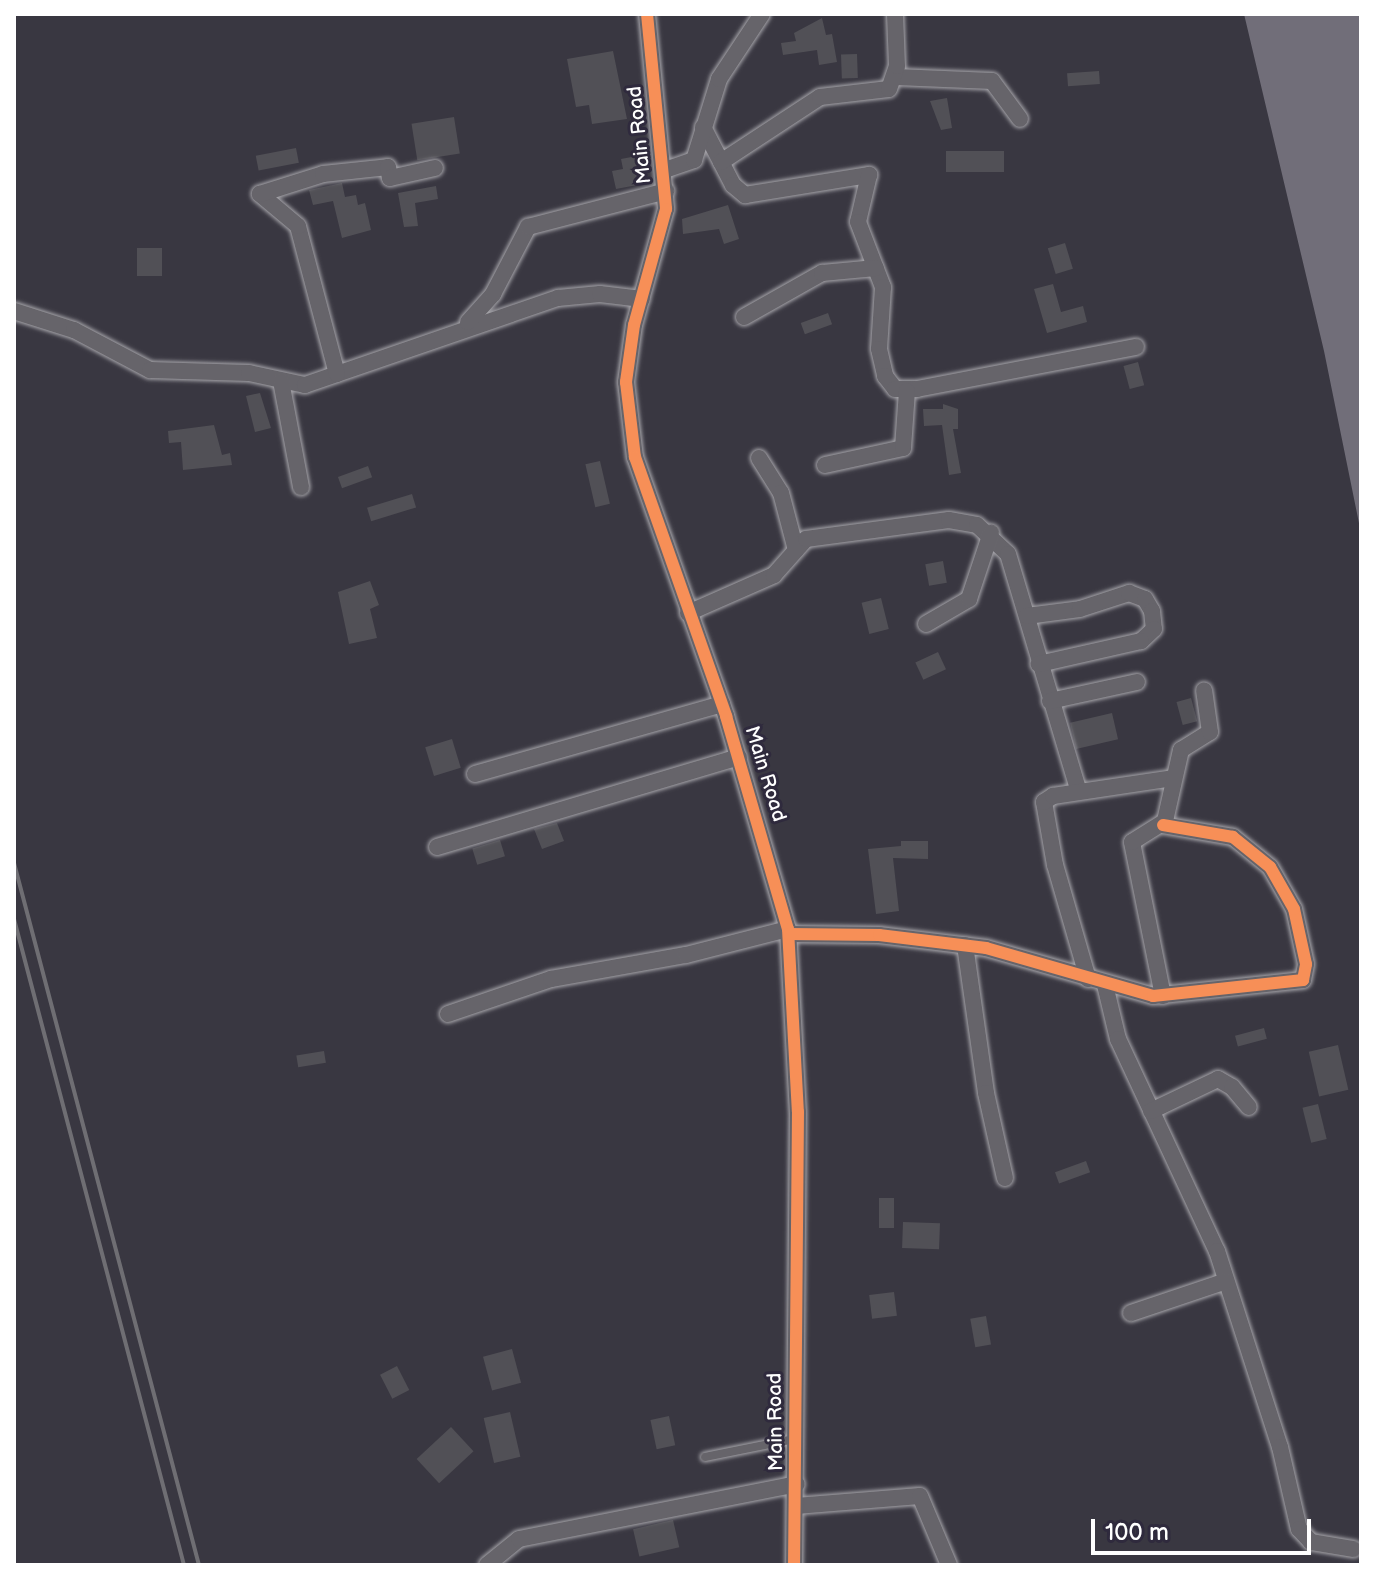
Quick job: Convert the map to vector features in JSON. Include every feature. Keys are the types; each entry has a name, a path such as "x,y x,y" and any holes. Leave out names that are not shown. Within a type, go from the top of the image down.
{"street":[{"name":"Main Road","path":"647,14 666,191 661,237 642,299 626,382 635,457 722,704 789,932 798,1112 795,1565"},
{"path":"665,170 694,160 719,79 762,14"},
{"path":"721,162 808,102 839,93 885,91 896,77 895,14"},
{"path":"896,77 992,81 1020,119"},
{"path":"703,127 733,185 745,195 867,173 858,222 885,297 882,365 891,386 907,391 1136,347"},
{"path":"337,374 298,226 260,194 323,174 388,167 390,178 435,168"},
{"path":"464,326 493,294 528,227 666,191"},
{"path":"744,317 822,273 876,268"},
{"path":"14,311 74,330 150,370 249,373 305,385 464,326 558,298 600,294 642,299"},
{"path":"281,381 301,487"},
{"path":"825,465 903,448 907,391"},
{"path":"759,458 781,493 796,550"},
{"path":"688,613 774,575 796,550 813,537 949,520 991,533 1008,554 1079,792"},
{"path":"926,624 969,599 991,533"},
{"path":"1027,616 1080,609 1129,593 1145,599 1152,611 1154,629 1141,641 1039,664"},
{"path":"1050,701 1137,682"},
{"path":"1163,825 1181,750 1212,729 1204,690"},
{"path":"475,774 722,704"},
{"path":"437,847 739,757"},
{"path":"1088,979 1044,805 1049,797 1173,778"},
{"path":"448,1014 551,979 686,955 789,932 879,935 1010,952 1105,985 1163,996 1294,984 1306,972 1294,909 1270,867 1233,837 1163,825 1136,835 1132,846 1163,996"},
{"path":"965,945 986,1093 1005,1178"},
{"path":"1105,985 1118,1039 1203,1214 1280,1447 1299,1529 1311,1542 1353,1549"},
{"path":"1151,1111 1218,1079 1238,1092 1249,1107"},
{"path":"1131,1313 1226,1281"},
{"path":"487,1565 519,1539 797,1484"},
{"path":"796,1506 920,1496 949,1565"}],"lane":[{"path":"705,1457 796,1438"}],"shaded area":[{"path":"1244,14 1361,14 1361,533 1324,351"}],"building":[{"path":"822,18 826,35 832,34 837,62 819,65 817,50 783,55 781,43 796,41 794,33"},
{"path":"613,51 627,119 592,124 589,105 576,107 567,59"},
{"path":"857,54 858,78 842,79 841,55"},
{"path":"1099,71 1100,84 1068,86 1067,73"},
{"path":"947,98 952,128 941,130 930,101"},
{"path":"454,117 460,154 417,160 412,124"},
{"path":"296,148 299,163 259,171 256,156"},
{"path":"946,151 1004,151 1004,172 946,172"},
{"path":"642,155 648,183 616,189 612,171 623,169 621,159"},
{"path":"342,183 345,197 356,195 358,205 365,203 371,230 342,238 333,201 313,205 309,190"},
{"path":"436,186 438,199 415,203 418,226 404,227 398,193"},
{"path":"728,205 739,239 724,244 719,229 683,234 682,219"},
{"path":"1065,243 1073,269 1056,274 1048,248"},
{"path":"137,248 162,248 162,276 137,276"},
{"path":"1053,284 1061,312 1083,306 1087,322 1047,333 1034,289"},
{"path":"828,313 832,324 805,334 801,323"},
{"path":"1138,362 1144,385 1130,389 1124,366"},
{"path":"260,393 271,428 255,432 246,396"},
{"path":"943,404 958,409 958,429 953,429 961,473 949,475 942,425 924,426 923,409 943,409"},
{"path":"214,425 222,455 230,453 232,465 183,470 181,442 169,443 168,431"},
{"path":"600,461 610,504 595,507 585,464"},
{"path":"368,466 372,477 342,488 338,477"},
{"path":"412,494 416,507 371,521 367,508"},
{"path":"943,561 947,583 929,586 925,564"},
{"path":"370,581 379,605 370,609 377,638 349,644 338,592"},
{"path":"881,598 889,629 869,634 862,603"},
{"path":"938,652 946,669 923,680 915,663"},
{"path":"1191,698 1197,721 1183,725 1177,702"},
{"path":"1112,713 1118,739 1076,749 1070,723"},
{"path":"452,739 461,768 434,776 425,747"},
{"path":"557,823 564,841 542,849 534,829"},
{"path":"500,840 505,856 477,865 472,848"},
{"path":"901,841 928,841 928,859 893,858 899,911 876,914 868,849 901,846"},
{"path":"1264,1028 1267,1039 1238,1046 1235,1036"},
{"path":"1338,1045 1348,1090 1319,1097 1309,1052"},
{"path":"324,1051 326,1063 298,1067 296,1055"},
{"path":"1318,1104 1327,1139 1311,1143 1302,1108"},
{"path":"1086,1161 1090,1172 1059,1184 1055,1172"},
{"path":"879,1198 894,1198 894,1228 879,1228"},
{"path":"903,1222 940,1223 939,1249 902,1248"},
{"path":"894,1292 897,1316 872,1319 869,1295"},
{"path":"986,1316 991,1345 975,1347 970,1319"},
{"path":"512,1349 521,1383 492,1391 483,1357"},
{"path":"397,1366 409,1390 392,1399 380,1375"},
{"path":"510,1412 520,1457 494,1463 484,1418"},
{"path":"669,1416 675,1445 657,1449 650,1420"},
{"path":"451,1427 474,1451 439,1483 417,1459"},
{"path":"673,1520 679,1547 639,1557 633,1529"}],"railway":[{"path":"14,863 199,1565"},
{"path":"14,919 184,1565"}],"cycle path":[{"path":"647,14 666,209 634,325 626,382 635,457 726,716 788,929 798,1112 794,1565"},
{"path":"789,934 879,935 986,948 1153,996 1303,980 1306,964 1294,909 1270,867 1233,837 1163,825"}]}
